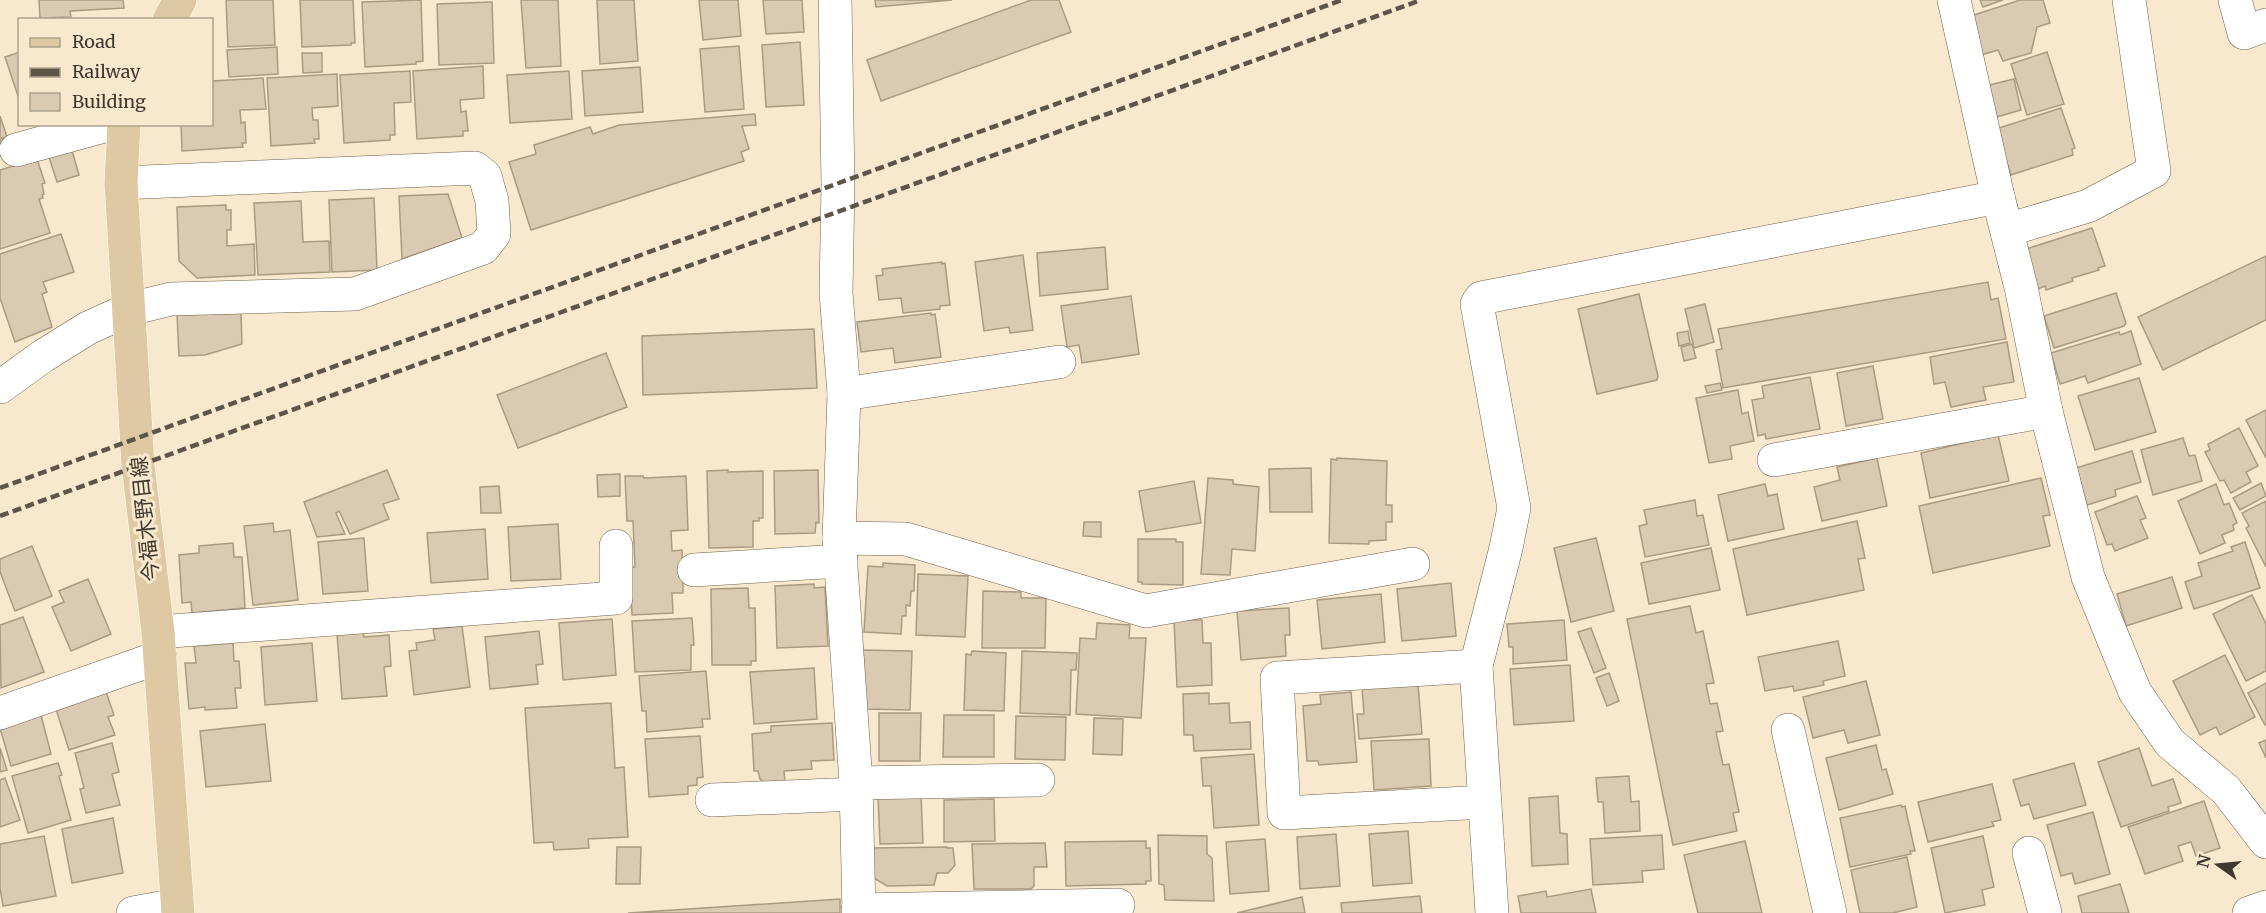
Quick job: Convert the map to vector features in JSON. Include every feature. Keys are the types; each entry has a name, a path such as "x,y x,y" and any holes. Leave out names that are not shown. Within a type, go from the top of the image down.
{"main road":[{"path":"170,18 180,0"},
{"name":"今福木野目線","path":"124,126 121,183 138,465 159,645 178,909"}],"street":[{"path":"835,0 838,184 836,293 844,394 840,550 856,788 858,912 1118,905"},
{"path":"1954,0 2021,288 2046,411 2088,577 2135,692 2170,743 2226,790 2266,843"},
{"path":"2007,230 2088,206 2154,171 2129,0"},
{"path":"2235,0 2244,33 2266,26"},
{"path":"15,150 104,126"},
{"path":"0,387 43,356 88,328 130,309 171,299 355,294 483,249 494,234 492,201 485,176 475,168 121,183"},
{"path":"1492,913 1476,666 1514,508 1478,304 1481,298 1998,197"},
{"path":"844,394 1059,362"},
{"path":"1774,460 2046,411"},
{"path":"694,570 906,539 1146,611 1413,564"},
{"path":"0,713 159,645 616,598 616,546"},
{"path":"1476,666 1277,678 1284,813 1484,802"},
{"path":"1788,730 1830,913"},
{"path":"712,800 856,788 1038,780"},
{"path":"2030,854 2045,913"},
{"path":"2249,913 2266,907"},
{"path":"133,913 178,909"}],"building":[{"path":"39,0 123,0 124,8 70,11 71,17 40,18"},
{"path":"226,0 273,0 275,45 228,47"},
{"path":"300,0 353,0 355,43 302,47"},
{"path":"421,0 423,61 416,62 416,64 365,67 362,2"},
{"path":"521,0 558,0 561,66 526,68"},
{"path":"597,0 634,0 638,61 600,64"},
{"path":"699,0 738,0 741,36 703,40"},
{"path":"763,0 802,0 804,32 766,34"},
{"path":"875,0 952,0 876,7"},
{"path":"1031,0 1059,0 1071,32 881,101 867,60"},
{"path":"1980,0 2003,0 1983,7"},
{"path":"2020,0 2043,0 2050,23 2037,27 2031,53 2003,61 1998,50 1981,55 1968,17"},
{"path":"492,2 494,63 439,65 437,4"},
{"path":"800,42 804,105 766,107 762,45"},
{"path":"739,46 744,109 705,112 700,49"},
{"path":"277,47 278,74 229,77 227,50"},
{"path":"2047,52 2064,104 2027,115 2011,64"},
{"path":"18,53 18,96 5,57"},
{"path":"302,53 322,53 322,72 303,73"},
{"path":"483,66 484,98 460,100 461,112 466,111 468,131 463,131 463,136 417,139 413,71"},
{"path":"640,67 643,112 585,116 582,71"},
{"path":"410,71 411,102 394,103 395,135 390,135 390,140 344,143 340,75"},
{"path":"569,71 572,119 510,123 507,75"},
{"path":"337,74 338,106 312,108 313,120 318,120 319,139 314,139 315,143 271,146 267,78"},
{"path":"263,78 266,109 240,110 241,123 245,122 246,143 242,143 243,147 182,151 181,126 213,126 213,81"},
{"path":"2014,79 2021,110 1993,118 1985,86"},
{"path":"2061,108 2075,148 2072,149 2073,155 2011,175 1996,129"},
{"path":"755,114 756,125 742,126 749,149 741,152 744,161 531,230 509,162 536,154 534,145 590,127 593,134 619,125"},
{"path":"0,116 7,137 2,138 4,147 0,148"},
{"path":"71,147 79,175 57,182 48,154"},
{"path":"37,159 45,183 42,184 43,198 39,199 50,233 0,249 0,170"},
{"path":"448,194 462,238 402,259 399,196"},
{"path":"374,198 377,270 332,272 329,200"},
{"path":"301,201 303,242 329,241 330,272 258,275 254,203"},
{"path":"226,205 226,210 231,210 231,230 227,230 227,246 254,244 255,275 197,278 179,261 177,207"},
{"path":"2092,228 2105,266 2072,278 2073,281 2046,290 2045,286 2038,289 2026,249"},
{"path":"61,234 74,272 43,282 47,292 42,294 52,327 15,342 0,298 0,254"},
{"path":"1105,247 1108,289 1040,296 1037,253"},
{"path":"1023,255 1033,330 1010,333 1009,327 984,331 975,262"},
{"path":"2266,256 2266,320 2163,370 2138,317"},
{"path":"942,262 942,264 945,263 950,305 940,306 940,309 903,313 901,298 879,300 876,276 883,275 882,269"},
{"path":"1988,282 1991,300 1998,298 2006,339 1723,388 1716,350 1722,349 1718,329"},
{"path":"2116,293 2126,323 2124,326 2054,348 2044,316"},
{"path":"1639,294 1657,380 1597,394 1578,309"},
{"path":"1131,296 1139,354 1082,363 1079,345 1067,347 1061,306"},
{"path":"1705,304 1714,342 1694,348 1685,309"},
{"path":"241,313 242,344 205,355 179,356 177,315"},
{"path":"931,313 931,315 935,314 941,357 895,363 893,348 861,352 857,322"},
{"path":"814,329 817,388 643,395 642,336"},
{"path":"1688,331 1690,343 1679,346 1677,333"},
{"path":"2131,331 2141,364 2088,383 2085,376 2060,384 2051,353 2119,332 2120,335"},
{"path":"2007,342 2014,382 1983,387 1986,400 1951,407 1945,382 1934,384 1930,357"},
{"path":"1692,344 1696,358 1684,361 1681,347"},
{"path":"606,353 627,407 518,448 497,395"},
{"path":"1873,366 1883,419 1846,426 1837,373"},
{"path":"1810,377 1820,429 1766,439 1765,434 1758,436 1752,400 1764,398 1762,386"},
{"path":"2139,378 2156,432 2095,450 2078,396"},
{"path":"1720,383 1722,390 1707,393 1705,386"},
{"path":"1738,390 1742,414 1748,412 1754,441 1730,446 1732,459 1709,463 1696,398"},
{"path":"2266,410 2266,458 2246,420"},
{"path":"2239,428 2258,466 2246,472 2251,482 2231,493 2224,480 2220,481 2205,452 2210,450 2208,444"},
{"path":"1998,435 2009,481 1930,498 1921,453"},
{"path":"2183,438 2189,456 2195,455 2202,481 2153,495 2141,450"},
{"path":"2132,451 2141,482 2115,490 2116,496 2087,505 2076,468"},
{"path":"1337,458 1387,461 1386,505 1392,505 1392,522 1386,522 1386,540 1369,541 1369,544 1329,543 1331,459 1337,460"},
{"path":"1877,458 1887,506 1822,521 1814,487 1840,480 1837,467"},
{"path":"1311,468 1312,512 1270,512 1269,469"},
{"path":"387,470 399,499 383,504 389,519 350,534 339,511 336,513 345,534 317,537 304,502"},
{"path":"728,470 728,472 763,471 763,518 753,521 753,547 709,548 707,471"},
{"path":"818,470 819,523 816,522 815,533 775,534 774,471"},
{"path":"620,474 620,496 598,497 597,475"},
{"path":"625,476 643,476 644,478 686,476 688,530 671,531 672,551 682,550 683,593 672,593 673,613 632,615 630,567 635,567 633,521 627,521"},
{"path":"1208,478 1233,480 1233,484 1259,487 1255,551 1232,549 1230,575 1201,574"},
{"path":"2041,478 2050,515 2043,516 2050,546 1933,573 1919,506"},
{"path":"1194,481 1201,523 1146,532 1139,491"},
{"path":"2261,483 2266,496 2240,510 2233,498"},
{"path":"1765,484 1768,496 1777,494 1784,529 1728,541 1718,495"},
{"path":"2216,484 2224,505 2229,503 2237,523 2233,525 2234,530 2222,535 2225,543 2200,554 2178,501"},
{"path":"499,486 501,513 481,513 480,487"},
{"path":"2137,496 2146,518 2140,520 2148,538 2115,551 2112,544 2107,545 2095,512"},
{"path":"1695,500 1697,516 1703,515 1709,545 1645,557 1639,526 1647,524 1644,510"},
{"path":"2266,501 2266,567 2246,528 2249,526 2242,513"},
{"path":"1857,521 1865,558 1858,559 1864,590 1747,615 1733,549"},
{"path":"1084,522 1101,522 1101,537 1083,536"},
{"path":"273,523 274,532 290,530 298,600 253,605 244,526"},
{"path":"558,524 561,579 511,581 508,527"},
{"path":"485,529 488,579 431,583 427,533"},
{"path":"364,538 368,591 323,594 318,542"},
{"path":"1596,538 1614,611 1571,622 1554,548"},
{"path":"1138,539 1176,539 1176,542 1183,542 1183,585 1138,582"},
{"path":"2245,542 2260,588 2194,609 2185,582 2202,576 2198,563 2233,551 2231,547"},
{"path":"233,543 234,557 242,557 245,608 192,613 191,602 182,603 179,555 199,553 199,546"},
{"path":"32,546 52,596 15,611 0,572 0,559"},
{"path":"1711,548 1720,590 1649,604 1641,563"},
{"path":"883,563 915,565 914,591 911,591 910,606 906,605 906,616 902,616 901,634 864,632 868,566 883,567"},
{"path":"918,574 968,576 965,637 916,635"},
{"path":"2172,577 2182,608 2126,626 2117,594"},
{"path":"88,579 111,634 71,651 52,607 64,602 59,591"},
{"path":"1451,583 1456,636 1402,641 1397,589"},
{"path":"814,584 814,588 825,587 828,646 777,648 775,586"},
{"path":"748,588 749,608 755,608 756,661 751,661 751,665 712,665 711,589"},
{"path":"983,591 1021,592 1021,598 1046,598 1045,648 982,648"},
{"path":"1381,594 1385,642 1322,649 1317,600"},
{"path":"2252,595 2266,624 2266,671 2246,681 2213,614"},
{"path":"1690,606 1696,633 1703,631 1714,683 1706,684 1710,704 1717,703 1723,731 1716,732 1723,765 1729,764 1739,812 1733,813 1737,831 1673,845 1627,619"},
{"path":"1289,608 1290,635 1285,635 1286,656 1241,660 1237,611"},
{"path":"23,617 44,672 1,688 0,625"},
{"path":"692,618 694,645 691,645 691,670 635,672 632,621"},
{"path":"612,619 616,675 563,680 559,623"},
{"path":"1174,620 1202,620 1203,643 1211,643 1212,685 1177,687"},
{"path":"1564,620 1567,660 1513,664 1513,647 1509,647 1507,624"},
{"path":"1097,623 1130,625 1129,638 1146,638 1141,718 1076,714 1080,638 1096,639"},
{"path":"462,626 470,687 414,695 409,651 417,650 416,643 435,640 433,629"},
{"path":"1591,628 1606,668 1594,673 1578,632"},
{"path":"539,631 543,664 536,665 538,684 490,689 485,637"},
{"path":"363,632 364,637 389,635 391,666 384,667 387,696 342,699 337,634"},
{"path":"1838,641 1845,676 1823,681 1824,685 1794,691 1793,686 1765,691 1758,657"},
{"path":"233,643 234,661 239,661 241,688 235,688 237,708 189,709 185,663 196,663 194,646"},
{"path":"312,643 317,701 265,705 261,647"},
{"path":"862,650 912,651 910,710 865,709"},
{"path":"972,651 1006,653 1004,711 964,710 966,654 971,655"},
{"path":"1022,651 1077,653 1076,670 1071,670 1070,715 1020,713"},
{"path":"2225,655 2255,717 2220,735 2216,727 2200,735 2173,681"},
{"path":"1570,665 1574,721 1514,725 1510,669"},
{"path":"814,668 817,719 754,724 750,672"},
{"path":"706,671 710,719 702,719 703,727 647,732 646,711 642,711 639,676"},
{"path":"1609,673 1619,701 1607,706 1596,678"},
{"path":"1866,681 1880,735 1848,743 1844,730 1813,738 1803,697"},
{"path":"2266,683 2266,724 2265,725 2248,693"},
{"path":"1418,684 1422,734 1359,739 1357,714 1364,714 1362,688"},
{"path":"105,689 114,715 108,717 115,735 69,750 55,706"},
{"path":"1351,692 1357,762 1319,765 1318,761 1307,761 1303,706 1321,704 1320,695"},
{"path":"1209,693 1209,704 1229,703 1230,723 1250,722 1251,749 1194,751 1193,735 1184,735 1183,694"},
{"path":"611,703 615,768 624,767 628,837 588,839 589,848 554,850 553,842 534,843 525,708"},
{"path":"40,711 51,754 11,766 0,728"},
{"path":"879,713 921,713 920,761 879,761"},
{"path":"944,715 994,715 994,757 943,757"},
{"path":"1016,716 1066,717 1065,760 1015,759"},
{"path":"1094,718 1123,719 1122,755 1093,754"},
{"path":"832,723 834,760 811,761 812,769 784,771 785,782 765,783 760,779 758,771 754,771 752,734 771,732 771,726"},
{"path":"265,724 271,781 206,787 200,731"},
{"path":"700,736 703,777 697,778 697,785 688,786 688,794 649,797 645,739"},
{"path":"1429,739 1431,786 1374,790 1371,741"},
{"path":"2266,740 2266,758 2259,743"},
{"path":"112,743 119,772 112,774 120,805 86,813 80,789 84,788 75,753"},
{"path":"1876,745 1882,770 1886,769 1893,794 1839,810 1826,758"},
{"path":"0,748 7,770 0,772"},
{"path":"2139,748 2152,786 2173,779 2181,803 2168,807 2169,811 2121,827 2098,762"},
{"path":"1254,754 1259,825 1214,828 1211,786 1203,786 1201,758"},
{"path":"58,763 62,775 59,776 71,820 28,833 12,776"},
{"path":"2074,763 2086,805 2034,819 2029,804 2021,806 2013,780"},
{"path":"1629,776 1631,802 1639,801 1640,831 1605,833 1603,802 1598,802 1596,778"},
{"path":"5,778 20,820 0,827 0,780"},
{"path":"1992,784 2001,820 1992,822 1994,826 1928,842 1918,802"},
{"path":"921,795 923,843 880,844 878,796"},
{"path":"1558,796 1560,833 1567,834 1568,864 1532,866 1529,798"},
{"path":"994,799 995,841 944,842 944,800"},
{"path":"2204,801 2220,848 2196,856 2191,842 2178,846 2183,861 2145,874 2128,827"},
{"path":"1905,806 1915,851 1910,851 1911,854 1850,867 1840,818"},
{"path":"2093,812 2110,874 2075,884 2072,873 2061,876 2047,825"},
{"path":"113,818 123,873 72,883 62,829"},
{"path":"1408,831 1412,883 1373,886 1369,834"},
{"path":"1336,834 1340,886 1300,889 1297,837"},
{"path":"1158,835 1207,836 1207,854 1212,858 1214,901 1165,900 1164,885 1159,884"},
{"path":"1662,835 1664,869 1642,871 1643,882 1593,885 1590,839"},
{"path":"44,836 56,896 3,906 0,888 0,844"},
{"path":"1983,836 1994,887 1982,890 1985,905 1945,913 1931,848"},
{"path":"1265,839 1269,891 1230,894 1226,842"},
{"path":"1146,841 1146,848 1150,848 1151,881 1146,881 1146,884 1066,886 1065,842"},
{"path":"1745,841 1762,913 1698,913 1684,855"},
{"path":"1045,843 1047,867 1034,867 1034,886 1031,889 974,889 972,844"},
{"path":"617,847 641,847 640,884 616,884"},
{"path":"872,848 953,848 955,865 948,873 937,873 934,885 887,886 874,878"},
{"path":"1907,857 1917,907 1893,913 1860,913 1851,870"},
{"path":"2120,884 2129,913 2082,913 2078,896"},
{"path":"1591,889 1596,913 1521,913 1518,896 1546,891 1547,897"},
{"path":"1420,896 1422,913 1342,913 1341,903"},
{"path":"1302,897 1305,913 1237,913"},
{"path":"840,899 840,913 628,913"}],"railway":[{"path":"0,488 1342,0"},
{"path":"0,516 1421,0"}]}
